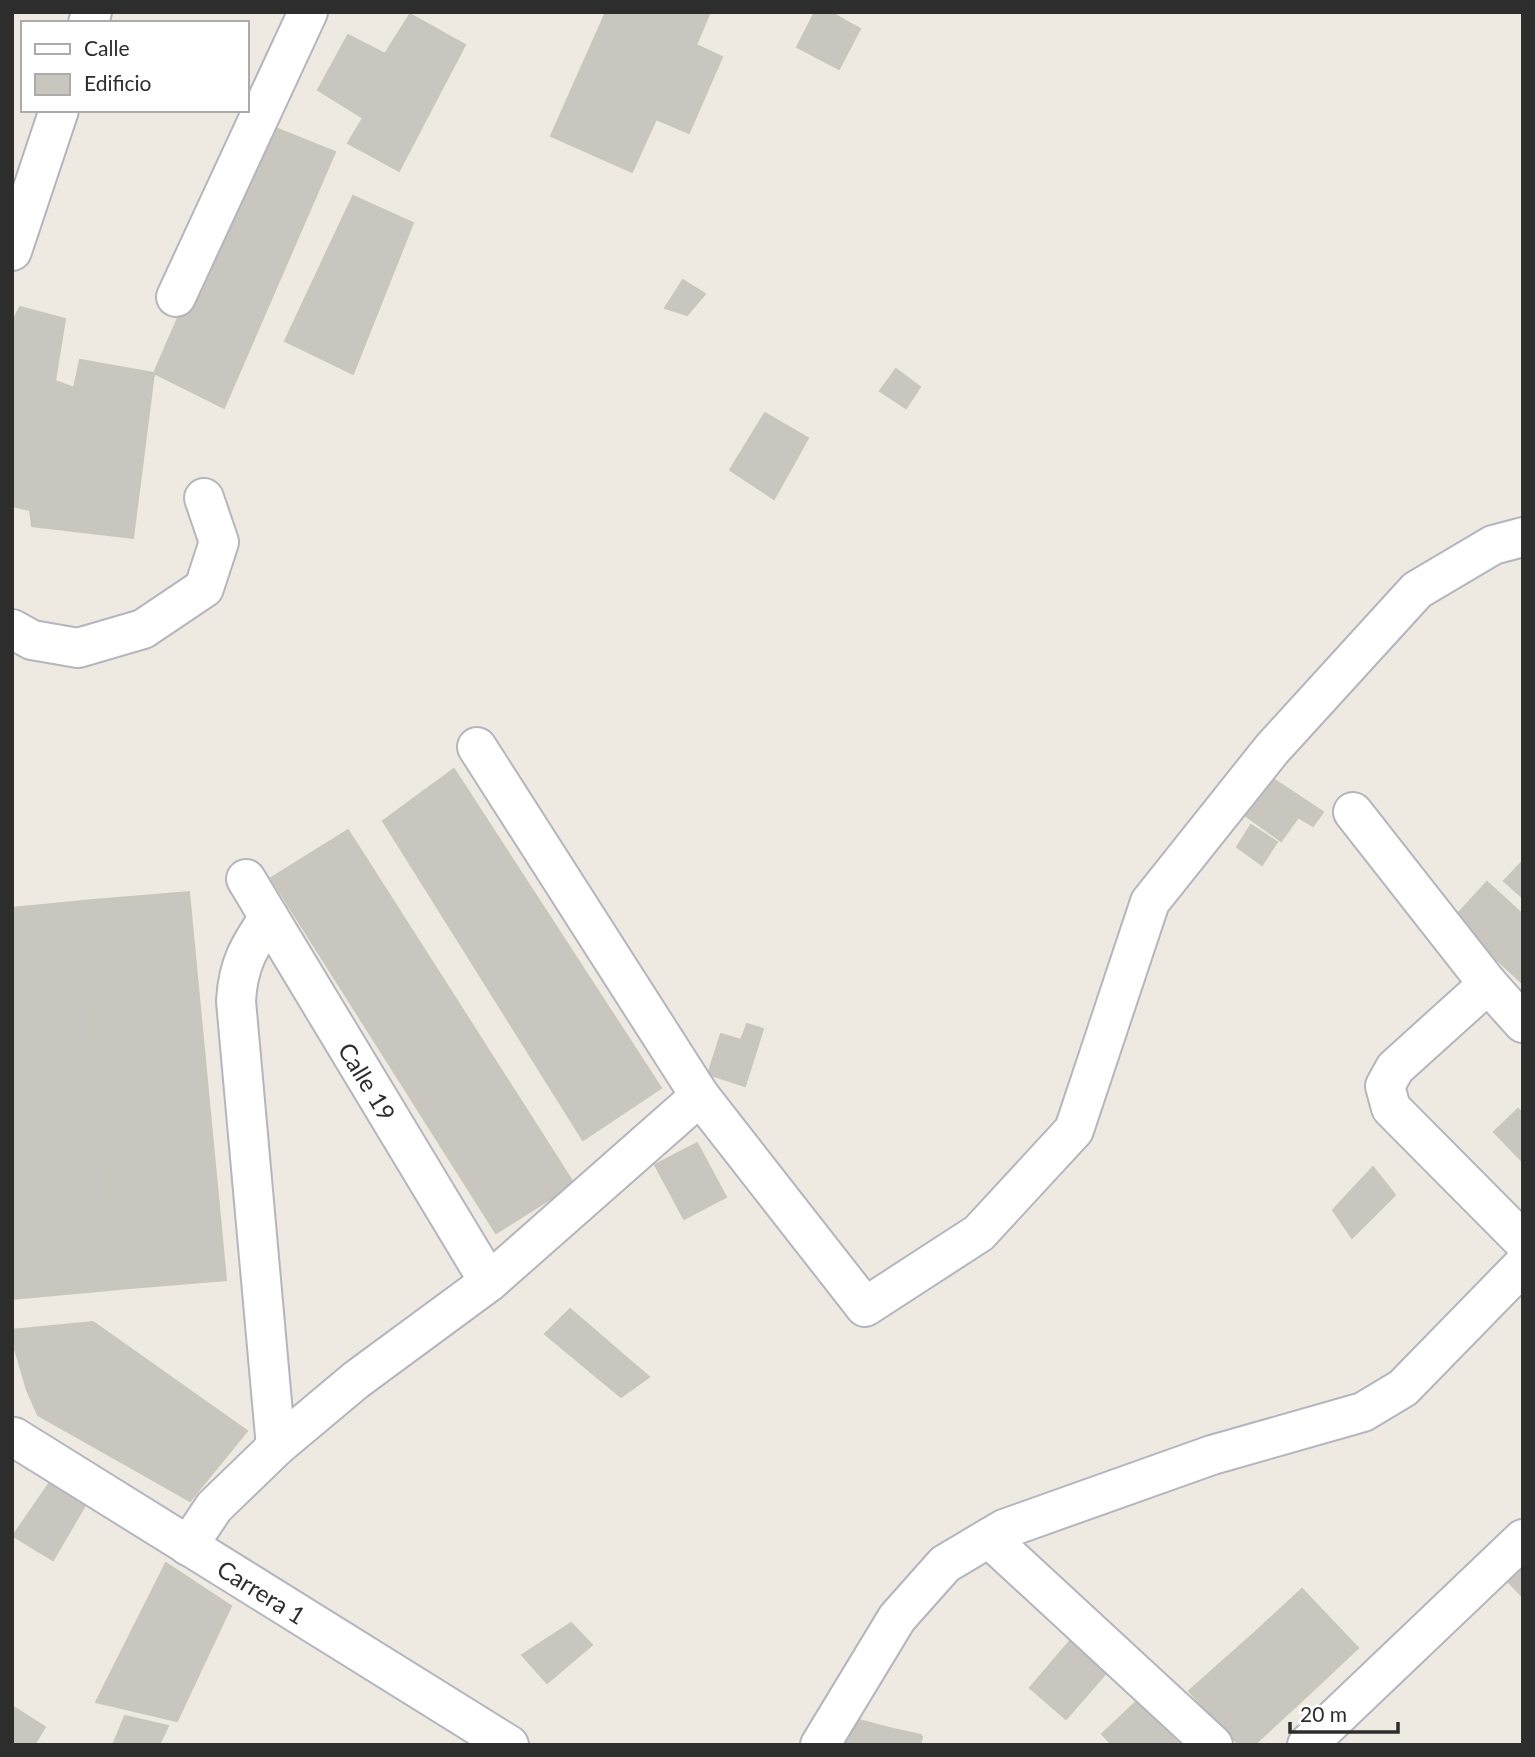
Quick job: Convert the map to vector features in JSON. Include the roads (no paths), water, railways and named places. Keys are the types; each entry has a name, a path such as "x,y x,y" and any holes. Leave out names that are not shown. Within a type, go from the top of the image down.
{"street":[{"path":"176,297 308,12"},
{"path":"12,251 58,112"},
{"path":"12,629 32,640 78,648 143,629 204,588 219,542 204,498"},
{"path":"477,747 700,1096 865,1307 979,1233 1074,1130 1150,902 1272,749 1417,590 1493,545 1523,537"},
{"path":"1353,812 1488,984 1523,1023"},
{"name":"Calle 19","path":"247,879 489,1282"},
{"path":"269,917 247,950 238,975 236,1001 276,1447"},
{"path":"1488,984 1395,1068 1385,1086 1391,1108 1523,1241"},
{"path":"188,1546 214,1507 276,1447 356,1380 489,1282 700,1096"},
{"path":"820,1745 897,1618 945,1564 1004,1530 1212,1455 1363,1412 1403,1388 1523,1265"},
{"name":"Carrera 1","path":"13,1437 509,1745"},
{"path":"989,1538 1213,1745"},
{"path":"1307,1745 1523,1539"}]}
